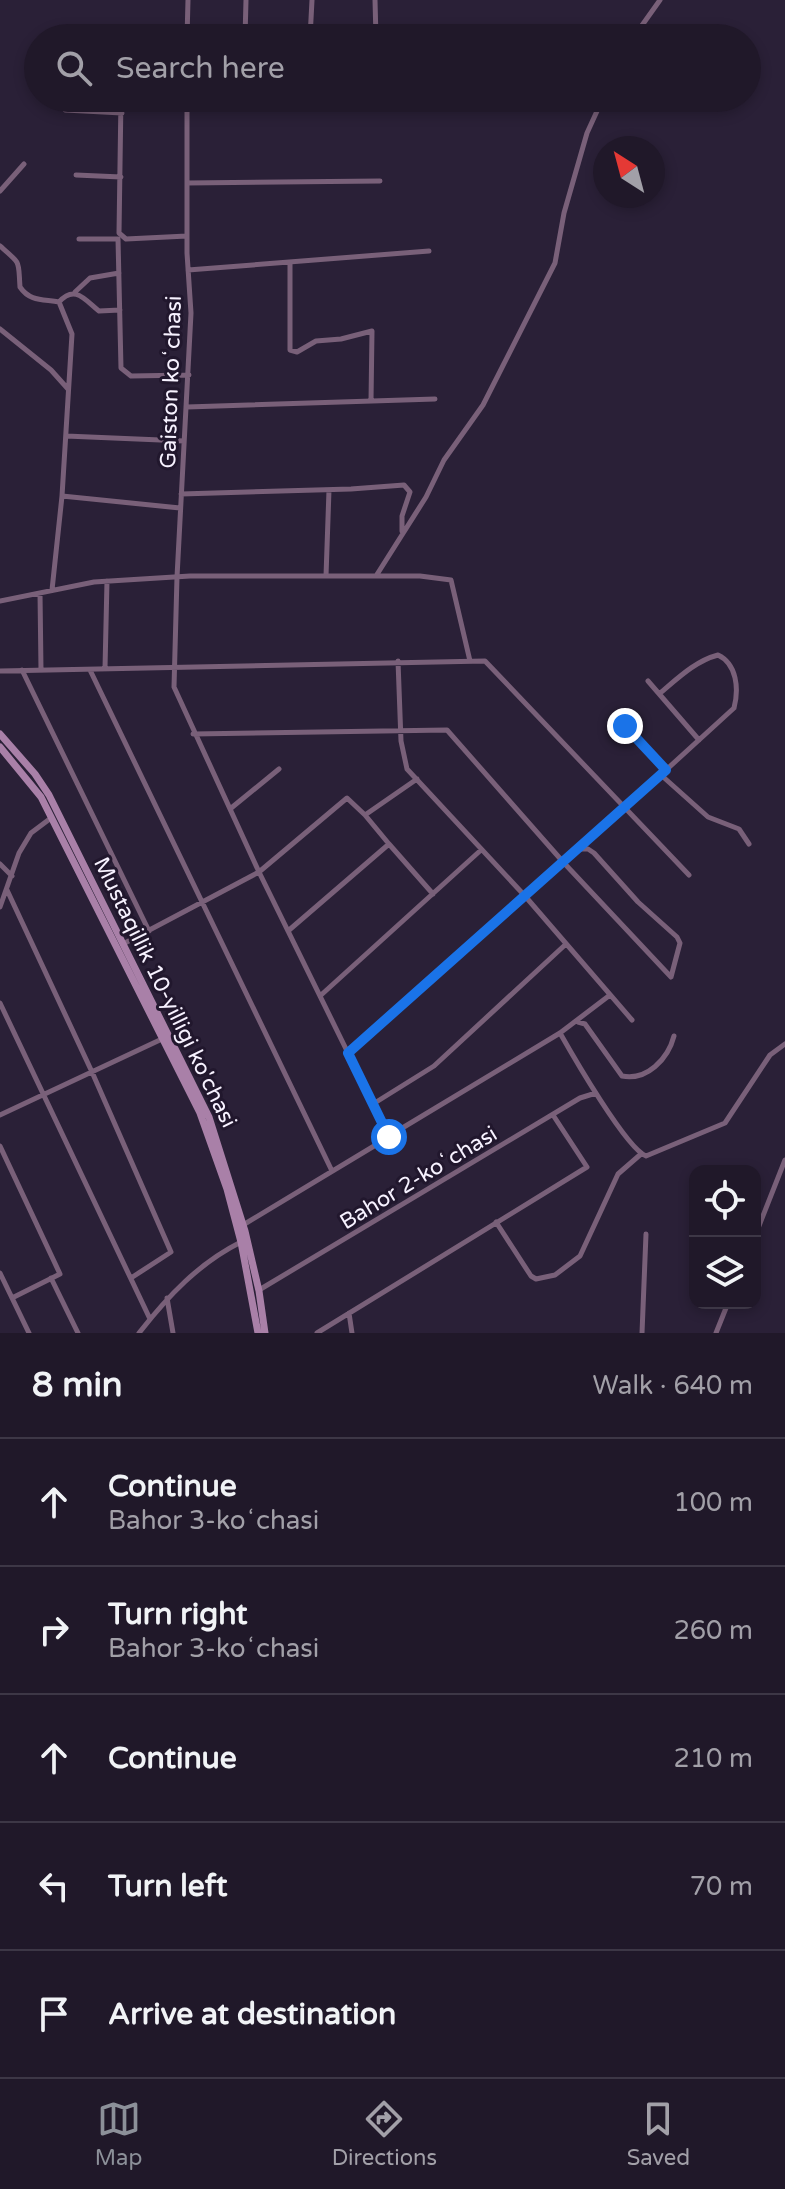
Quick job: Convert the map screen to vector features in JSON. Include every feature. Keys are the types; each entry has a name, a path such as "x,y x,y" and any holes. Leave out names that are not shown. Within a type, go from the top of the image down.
{"main road":[{"name":"Mustaqillik 10-yilligi ko'chasi","path":"0,734 49,795 209,1117 235,1192 259,1291 265,1333"},
{"name":"Mustaqillik 10-yilligi ko'chasi","path":"0,747 41,797 200,1113 227,1189 241,1242 258,1333"}],"street":[{"path":"187,24 188,0"},
{"path":"245,24 246,0"},
{"path":"311,24 312,0"},
{"path":"375,0 376,24"},
{"path":"643,24 660,0"},
{"path":"103,112 122,113 119,233 126,239"},
{"name":"Gaiston koʻchasi","path":"187,112 187,236 191,313 174,687 193,734 389,1137"},
{"path":"376,576 426,497 444,460 483,405 555,263 564,213 587,133 597,112"},
{"path":"0,191 24,164"},
{"path":"76,175 121,177"},
{"path":"187,183 380,181"},
{"path":"79,239 187,236"},
{"path":"118,239 123,371 131,376 189,375"},
{"path":"0,246 15,258 21,269 20,287 23,292 37,300 59,302 68,294 75,293 82,295 99,311 120,310"},
{"path":"188,270 429,251"},
{"path":"290,262 290,350 297,352 316,341 341,339 372,331 371,401"},
{"path":"75,293 90,278 119,273"},
{"path":"52,590 62,496 72,334 59,302"},
{"path":"0,329 51,370 68,389"},
{"path":"187,407 435,399"},
{"path":"66,436 184,441"},
{"path":"181,494 404,485 410,492 402,516 402,532"},
{"path":"326,576 329,490"},
{"path":"62,496 180,508"},
{"path":"0,601 107,581 177,577 420,576 451,580 470,661"},
{"path":"105,668 107,581"},
{"path":"40,593 41,670"},
{"path":"348,1053 579,850 734,708 732,667 727,659 718,655 709,657 659,694"},
{"path":"398,661 401,729 407,769 525,896 632,1020"},
{"path":"0,671 398,661 489,663 689,875"},
{"path":"22,670 149,931"},
{"path":"90,670 332,1171"},
{"path":"648,681 699,740"},
{"path":"625,726 708,817 739,829 749,844"},
{"path":"193,734 447,730 564,863 671,977 680,943 677,937 638,902 594,853 588,849 579,850"},
{"path":"230,809 279,769"},
{"path":"365,815 417,779"},
{"path":"123,944 259,872 347,798 433,894"},
{"path":"0,907 19,853 31,833 51,818"},
{"path":"288,931 389,844"},
{"path":"320,996 481,850"},
{"path":"0,864 12,876"},
{"path":"7,890 171,1252 131,1278"},
{"path":"373,1104 434,1066 566,944"},
{"path":"243,1225 560,1033 610,995"},
{"path":"0,1003 150,1319"},
{"path":"577,1022 585,1024 622,1076 635,1077 666,1058 674,1036"},
{"path":"560,1033 596,1093 641,1154 646,1156 725,1123 770,1055 785,1044"},
{"path":"0,1115 162,1039"},
{"name":"Bahor 2-koʻchasi","path":"259,1291 580,1098 596,1093"},
{"path":"317,1333 587,1167 553,1115"},
{"path":"0,1146 60,1274 12,1298"},
{"path":"496,1222 531,1276 536,1279 555,1275 580,1256 618,1174 641,1154"},
{"path":"761,1221 785,1160"},
{"path":"642,1333 646,1234"},
{"path":"139,1333 167,1297 218,1254 241,1242"},
{"path":"0,1273 29,1333"},
{"path":"51,1278 78,1333"},
{"path":"167,1297 173,1333"},
{"path":"716,1333 726,1309"},
{"path":"349,1313 352,1333"}],"route":[{"path":"389,1137 348,1053 666,770 625,726"}]}
